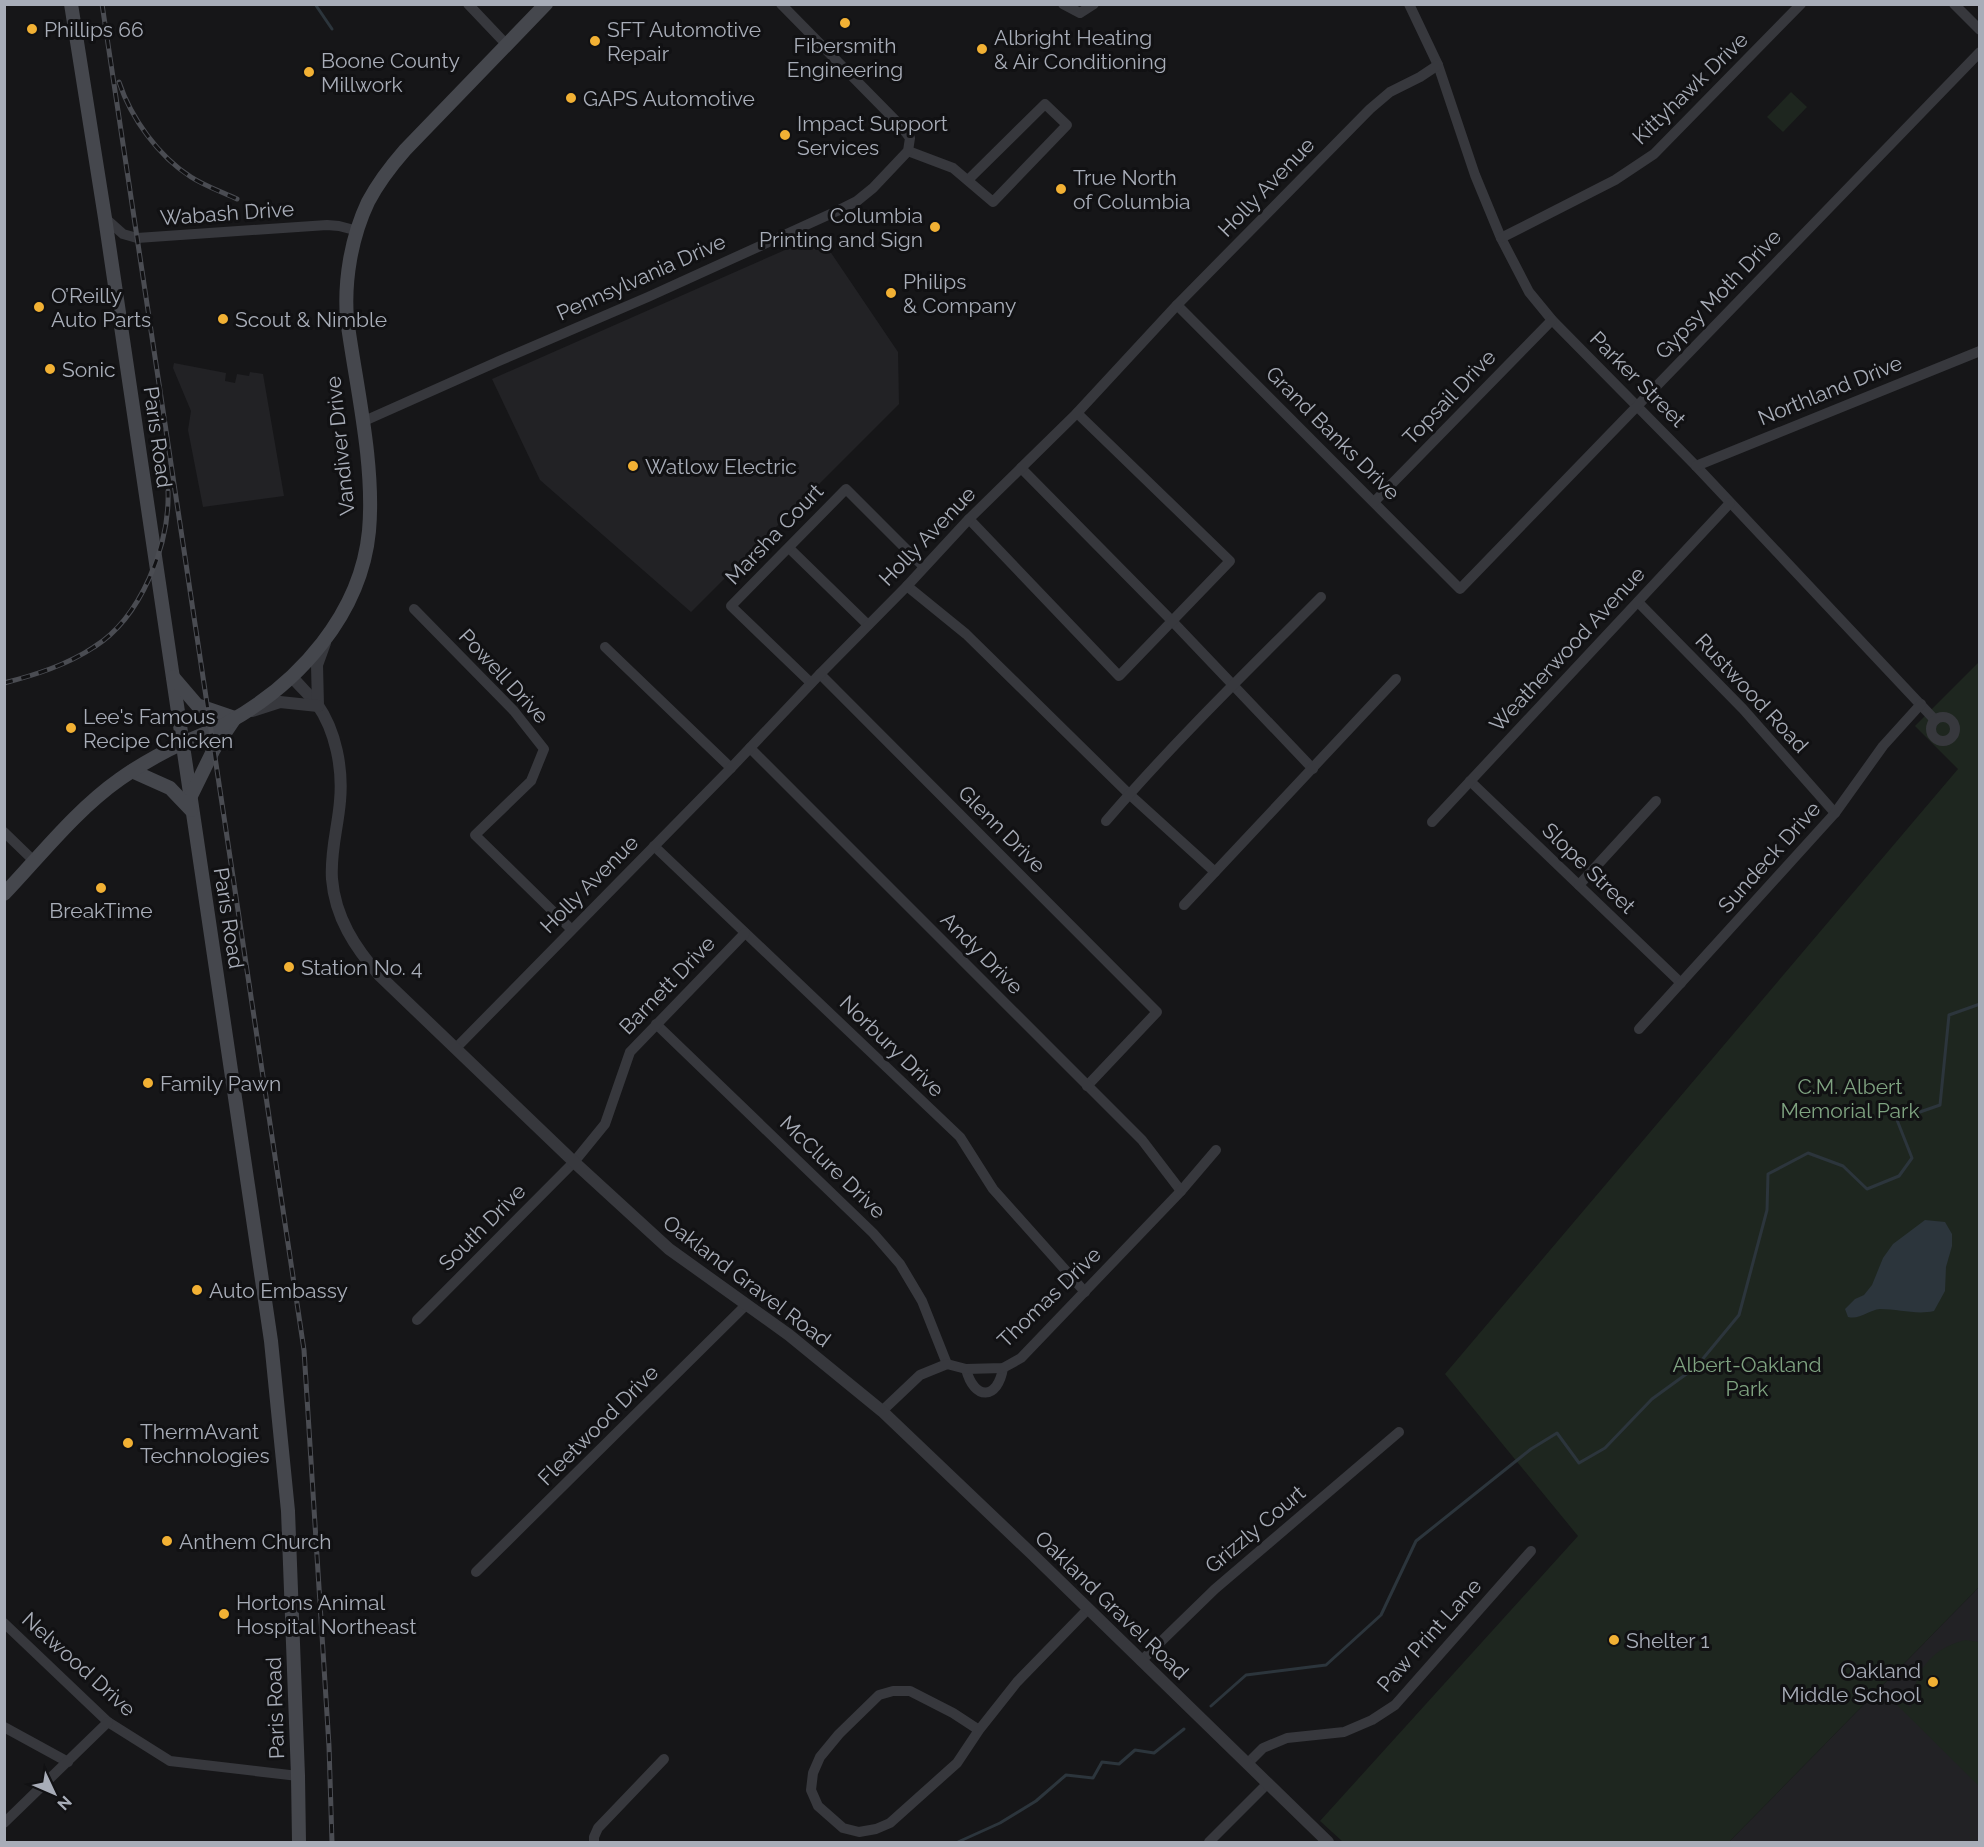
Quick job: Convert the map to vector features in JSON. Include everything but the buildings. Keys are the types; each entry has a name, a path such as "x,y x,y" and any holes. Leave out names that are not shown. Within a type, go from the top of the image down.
{"main road":[{"name":"Paris Road","path":"71,4 105,218 271,1341 288,1511 299,1842"},
{"name":"Vandiver Drive","path":"4,894 90,804 132,771 181,743 238,716 292,676 327,639 348,605 361,570 369,534 370,511 368,474 345,293 358,231 368,203 386,173 405,150 546,4"},
{"path":"132,771 170,788 191,804 214,749 238,716 197,705 172,675"}],"street":[{"path":"468,4 507,45"},
{"path":"781,4 902,126 910,138 908,151 953,168 993,202 1067,125 1045,104 968,180"},
{"path":"1063,4 1080,13 1094,4"},
{"name":"Parker Street","path":"1409,4 1438,65 1475,175 1500,238 1529,292 1552,320 1696,465 1935,720"},
{"name":"Kittyhawk Drive","path":"1500,238 1615,180 1654,154 1801,4"},
{"path":"1954,4 1980,30"},
{"name":"Gypsy Moth Drive","path":"1460,589 1980,52"},
{"name":"Holly Avenue","path":"456,1048 731,768 969,519 1077,413 1177,305 1370,109 1390,92 1438,65"},
{"name":"Pennsylvania Drive","path":"362,422 648,297 837,211 857,201 873,188 908,151"},
{"name":"Wabash Drive","path":"105,218 116,229 131,237 168,237 327,225 358,231"},
{"name":"Grand Banks Drive","path":"1177,305 1460,589"},
{"name":"Topsail Drive","path":"1374,502 1552,320"},
{"name":"Northland Drive","path":"1696,465 1980,351"},
{"path":"969,519 1119,676 1230,561 1077,413"},
{"path":"1021,468 1173,622 1313,769"},
{"name":"Marsha Court","path":"811,683 731,606 846,489 924,567"},
{"name":"Weatherwood Avenue","path":"1432,822 1731,502"},
{"path":"789,548 868,625"},
{"path":"907,586 966,634 1129,794 1215,873"},
{"path":"1106,821 1233,685 1321,597"},
{"name":"Rustwood Road","path":"1638,602 1743,709 1835,813"},
{"name":"Powell Drive","path":"414,609 514,711 544,749 531,781 476,835 571,929"},
{"path":"238,716 280,702 318,706 317,665 327,639"},
{"path":"605,646 731,768"},
{"name":"Glenn Drive","path":"820,674 1157,1012 1087,1086"},
{"name":"Oakland Gravel Road","path":"292,676 318,706 334,741 340,774 340,801 332,857 332,881 344,927 361,955 380,976 574,1162 669,1249 789,1335 882,1411 1328,1842"},
{"path":"1184,905 1396,679"},
{"name":"Sundeck Drive","path":"1639,1029 1835,813 1883,746 1921,704"},
{"name":"Andy Drive","path":"750,748 1142,1140 1181,1191"},
{"name":"Slope Street","path":"1470,781 1681,983"},
{"path":"1579,885 1656,801"},
{"path":"4,832 35,862"},
{"name":"Norbury Drive","path":"654,846 960,1137 993,1189 1085,1292"},
{"name":"Barnett Drive","path":"574,1162 605,1124 630,1052 745,933"},
{"name":"McClure Drive","path":"656,1024 873,1233 900,1264 922,1301 947,1364"},
{"name":"Thomas Drive","path":"947,1364 966,1369 1002,1368 1021,1358 1181,1191 1215,1150"},
{"name":"South Drive","path":"417,1320 574,1162"},
{"name":"Fleetwood Drive","path":"476,1572 746,1305"},
{"path":"882,1411 920,1375 947,1364"},
{"path":"966,1369 973,1386 977,1391 984,1393 990,1392 998,1385 1002,1368"},
{"name":"Grizzly Court","path":"1141,1661 1215,1589 1399,1432"},
{"name":"Paw Print Lane","path":"1247,1764 1263,1748 1287,1738 1344,1732 1372,1720 1395,1705 1531,1551"},
{"path":"979,1730 953,1713 910,1691 894,1691 879,1695 845,1727 820,1756 813,1773 811,1790 818,1806 843,1828 860,1832 876,1830 890,1823 957,1763 979,1730 1017,1682 1088,1609"},
{"name":"Nelwood Drive","path":"4,1623 108,1722 170,1761 298,1776"},
{"path":"4,1823 108,1722"},
{"path":"4,1727 68,1762"},
{"path":"594,1842 598,1828 664,1759"},
{"path":"1209,1842 1267,1784"}],"shaded area":[{"path":"819,235 898,352 899,404 691,612 540,480 492,379"},
{"path":"174,363 226,373 225,381 235,383 237,374 249,376 250,372 263,374 284,496 203,507 188,430 191,411 173,368"},
{"path":"1925,1220 1945,1222 1952,1234 1952,1246 1946,1267 1945,1291 1934,1311 1880,1309 1857,1317 1848,1317 1845,1309 1855,1299 1864,1295 1872,1285 1883,1258 1893,1244"},
{"name":"Oakland Middle School","path":"1979,1587 1979,1842 1729,1842"}],"green space":[{"path":"1791,92 1807,107 1783,132 1767,117"},
{"name":"Albert-Oakland Park","path":"1979,662 1979,1587 1729,1842 1343,1842 1320,1821 1578,1536 1445,1374 1958,769 1915,726"},
{"path":"1965,1640 1979,1642 1979,1786 1893,1701 1898,1696 1911,1708 1916,1684 1926,1664 1942,1650"}],"waterway":[{"path":"315,4 332,29"},
{"path":"1211,1706 1246,1675 1326,1665 1381,1615 1416,1541 1531,1449 1557,1433 1579,1463 1605,1448 1652,1399 1696,1367 1739,1315 1767,1210 1768,1174 1808,1153 1843,1166 1867,1189 1899,1176 1912,1158 1897,1120 1940,1105 1949,1015 1980,1004"},
{"path":"958,1842 1000,1823 1036,1801 1066,1775 1093,1778 1102,1762 1119,1764 1135,1750 1154,1753 1184,1729"}],"railway":[{"path":"102,4 304,1350 329,1746 332,1842"},
{"path":"119,82 138,122 168,158 196,180 237,199"},
{"path":"4,683 51,669 73,659 111,634 126,618 139,599 158,556 164,534 168,491"}],"place":[{"name":"Fibersmith Engineering","path":"845,23"},
{"name":"Phillips 66","path":"32,29"},
{"name":"SFT Automotive Repair","path":"595,41"},
{"name":"Albright Heating & Air Conditioning","path":"982,49"},
{"name":"Boone County Millwork","path":"309,72"},
{"name":"GAPS Automotive","path":"571,98"},
{"name":"Impact Support Services","path":"785,135"},
{"name":"True North of Columbia","path":"1061,189"},
{"name":"Columbia Printing and Sign","path":"935,227"},
{"name":"Philips & Company","path":"891,293"},
{"name":"O’Reilly Auto Parts","path":"39,307"},
{"name":"Scout & Nimble","path":"223,319"},
{"name":"Sonic","path":"50,369"},
{"name":"Watlow Electric","path":"633,466"},
{"name":"Lee's Famous Recipe Chicken","path":"71,728"},
{"name":"BreakTime","path":"101,888"},
{"name":"Station No. 4","path":"289,967"},
{"name":"Family Pawn","path":"148,1083"},
{"name":"Auto Embassy","path":"197,1290"},
{"name":"ThermAvant Technologies","path":"128,1443"},
{"name":"Anthem Church","path":"167,1541"},
{"name":"Hortons Animal Hospital Northeast","path":"224,1614"},
{"name":"Shelter 1","path":"1614,1640"},
{"name":"Oakland Middle School","path":"1933,1682"}],"park label":[{"name":"C.M. Albert Memorial Park","path":"1850,1098"}]}
